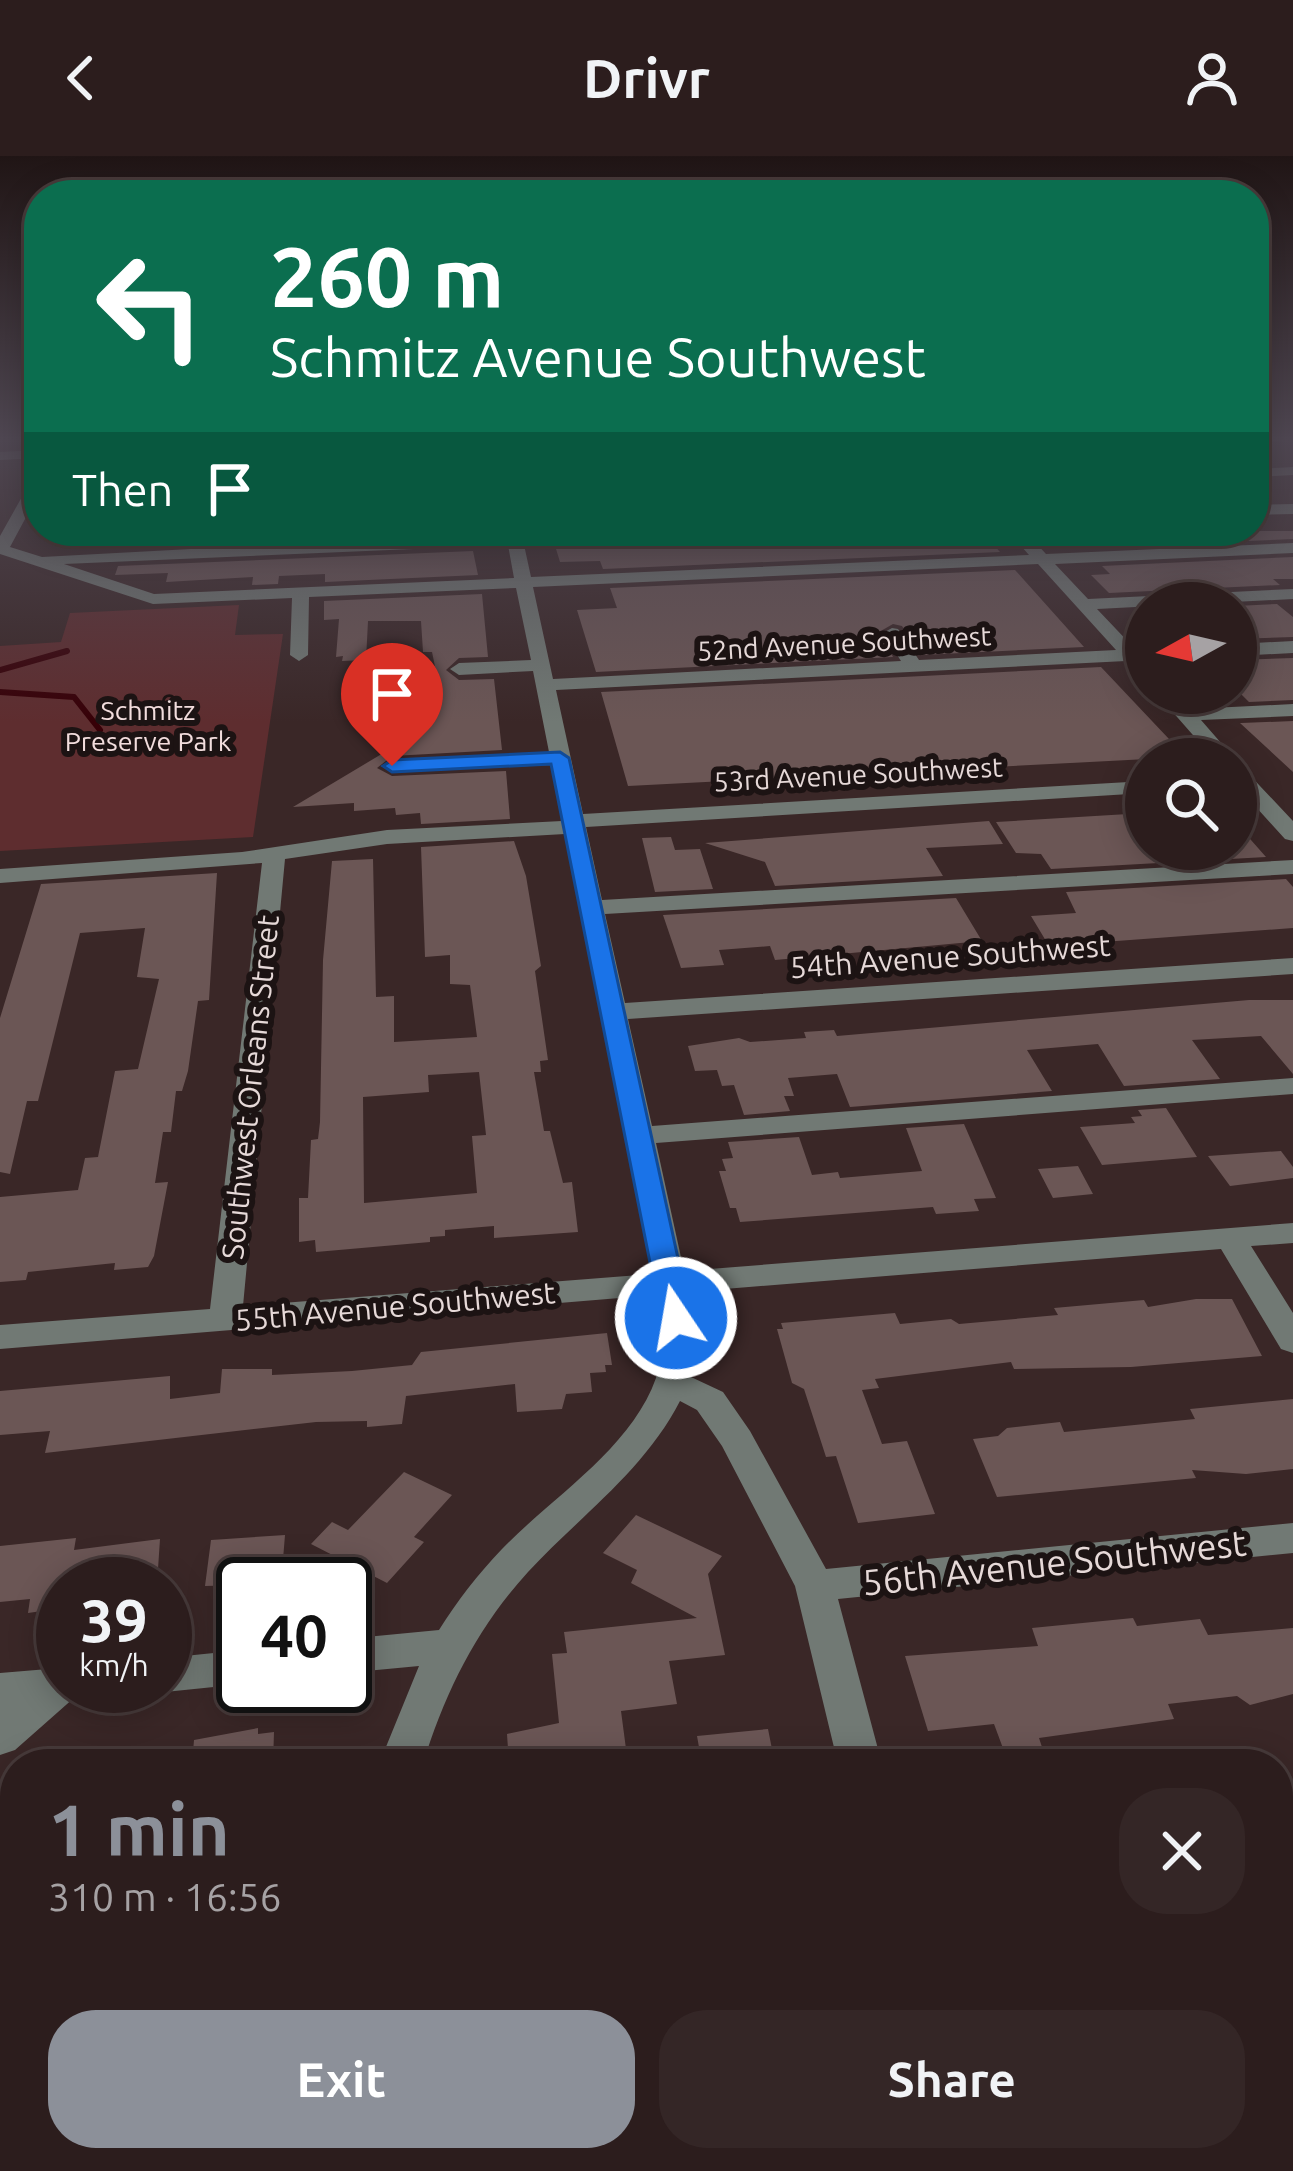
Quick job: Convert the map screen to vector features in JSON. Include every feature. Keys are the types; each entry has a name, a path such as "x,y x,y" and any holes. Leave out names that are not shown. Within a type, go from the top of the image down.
{"street":[{"path":"30,561 320,546"},
{"path":"406,1749 447,1646 496,1582 636,1435 672,1382 676,1318 670,1283 516,546"},
{"path":"1029,546 1125,643"},
{"path":"1,549 144,598 1293,548"},
{"path":"299,655 301,592"},
{"path":"1084,604 1293,595"},
{"path":"892,633 914,666"},
{"path":"1257,649 1293,647"},
{"name":"52nd Avenue Southwest","path":"459,669 543,675 1125,656"},
{"path":"1186,716 1293,710"},
{"path":"1186,716 1206,738"},
{"path":"392,766 560,758"},
{"name":"53rd Avenue Southwest","path":"0,875 274,855 387,837 1125,788"},
{"path":"1257,797 1293,834"},
{"name":"Southwest Orleans Street","path":"225,1320 274,855"},
{"path":"589,908 1293,867"},
{"name":"54th Avenue Southwest","path":"611,1012 1293,966"},
{"path":"637,1136 1293,1086"},
{"name":"55th Avenue Southwest","path":"0,1337 1293,1233"},
{"path":"1231,1238 1293,1341"},
{"path":"672,1382 710,1401 737,1440 814,1586 856,1749"},
{"name":"56th Avenue Southwest","path":"814,1586 1293,1538"},
{"path":"372,1654 447,1646"},
{"path":"0,1691 36,1687"},
{"path":"0,1737 36,1706"}],"green space":[{"name":"Schmitz Preserve Park","path":"239,605 235,635 283,634 253,837 0,851 0,646 61,642 70,613"}],"building":[{"path":"1269,534 1293,534 1293,539 1269,540"},
{"path":"555,546 995,546 1000,552 603,569 600,561 560,562"},
{"path":"473,551 478,575 325,582 325,574 279,576 278,584 252,585 253,577 166,582 168,573 115,575 118,566"},
{"path":"1293,557 1293,579 1273,579 1280,585 1257,586 1257,582 1125,582 1125,592 1109,593 1091,575 1110,574 1102,566"},
{"path":"1015,570 1084,647 921,655 902,626 893,624 879,632 893,657 596,672 577,610 617,608 610,588"},
{"path":"482,594 488,657 459,658 446,670 459,680 494,679 502,750 392,756 377,768 392,776 506,771 510,819 421,824 420,813 396,815 395,808 354,811 354,803 293,807 395,746 377,747 375,703 442,700 432,652 423,652 421,621 368,621 366,660 342,661 343,656 336,657 339,619 324,620 324,601"},
{"path":"1277,604 1293,617 1293,637 1257,638 1257,605"},
{"path":"1293,658 1293,700 1257,702 1257,659"},
{"path":"1101,667 1125,692 1125,714 1145,714 1168,738 1125,738 1125,760 628,786 601,692"},
{"path":"1293,721 1293,772 1240,723"},
{"path":"1125,814 1125,865 1051,869 1041,854 1016,853 996,822"},
{"path":"989,821 1003,844 926,848 943,876 775,886 765,862 705,843"},
{"path":"671,837 675,850 700,849 713,889 655,892 642,838"},
{"path":"514,841 526,876 541,966 535,971 548,1060 540,1061 541,1072 534,1072 544,1131 550,1131 563,1183 572,1182 578,1232 494,1238 494,1226 445,1230 445,1236 430,1237 430,1242 316,1252 315,1240 299,1242 299,1198 308,1198 311,1140 318,1139 320,1122 323,960 332,861 373,859 376,997 394,996 394,1042 477,1037 470,985 450,984 450,955 425,957 421,847","holes":["479,1072 486,1135 472,1136 477,1193 364,1203 363,1097 429,1092 428,1075"]},
{"path":"217,873 209,1000 198,1001 188,1071 182,1091 176,1091 171,1132 163,1132 155,1183 168,1182 154,1256 148,1267 114,1270 115,1263 28,1272 26,1280 0,1282 0,1197 78,1190 85,1158 98,1157 115,1071 138,1069 159,979 137,977 145,928 80,933 38,1101 27,1101 10,1174 0,1172 0,1018 41,884"},
{"path":"1286,879 1293,887 1293,928 1049,946 1031,916 1076,913 1066,892"},
{"path":"956,898 982,941 775,960 770,946 719,950 724,965 681,968 663,915"},
{"path":"1293,1000 1293,1074 1261,1036 1192,1040 1220,1079 1124,1086 1098,1044 1027,1050 1052,1091 850,1107 837,1074 788,1078 794,1096 784,1096 790,1111 744,1115 734,1085 722,1086 717,1070 695,1071 688,1046 739,1038 750,1042 806,1038 804,1032 834,1030 837,1036"},
{"path":"1166,1108 1197,1157 1102,1165 1080,1127 1135,1123 1131,1117 1142,1116 1138,1110"},
{"path":"964,1124 996,1198 974,1199 979,1211 936,1214 933,1207 740,1222 736,1208 730,1208 719,1171 726,1171 722,1159 733,1158 728,1142 799,1137 812,1175 838,1172 840,1178 922,1171 906,1128"},
{"path":"1281,1151 1293,1167 1293,1178 1230,1186 1208,1156"},
{"path":"1078,1166 1093,1194 1053,1198 1038,1169"},
{"path":"1232,1299 1262,1356 1131,1367 1014,1369 1011,1362 875,1379 879,1388 862,1390 882,1444 907,1441 935,1514 858,1523 836,1456 826,1457 804,1389 792,1383 777,1329 783,1329 781,1323 895,1313 900,1324 951,1319 959,1324 1058,1315 1054,1308 1144,1300 1148,1307"},
{"path":"607,1333 612,1365 605,1365 606,1372 590,1373 592,1392 566,1394 562,1409 517,1412 515,1384 406,1396 402,1424 367,1427 367,1421 316,1422 45,1453 50,1431 0,1435 0,1391 170,1376 170,1399 220,1393 222,1369 272,1369 272,1375 352,1371 412,1365 421,1352"},
{"path":"1293,1399 1293,1469 1246,1474 1192,1470 1196,1478 997,1497 973,1439 998,1436 1007,1428 1060,1422 1064,1432 1195,1419 1190,1409"},
{"path":"404,1472 452,1495 414,1537 424,1542 387,1583 372,1575 372,1557 336,1557 311,1544 332,1522 348,1530"},
{"path":"636,1515 722,1556 708,1574 725,1655 669,1661 677,1704 621,1711 626,1749 508,1749 507,1734 559,1723 552,1654 567,1653 564,1632 697,1618 631,1583 637,1570 603,1553"},
{"path":"285,1535 283,1557 216,1557 216,1586 205,1586 211,1540"},
{"path":"76,1538 74,1550 160,1539 159,1557 36,1557 36,1612 28,1613 30,1599 0,1602 0,1546"},
{"path":"1133,1618 1137,1626 1200,1619 1208,1635 1293,1628 1293,1694 1250,1705 1237,1696 1168,1704 1174,1719 1039,1738 1042,1747 1023,1749 1003,1749 994,1724 928,1731 905,1656 1038,1646 1032,1628"},
{"path":"258,1728 258,1734 274,1732 273,1749 193,1749 194,1740"},
{"path":"768,1729 772,1749 699,1749 697,1736"}],"waterway":[{"path":"0,670 67,651"},
{"path":"0,692 74,697 100,730"}],"route":[{"path":"392,766 560,758 676,1318"}]}
